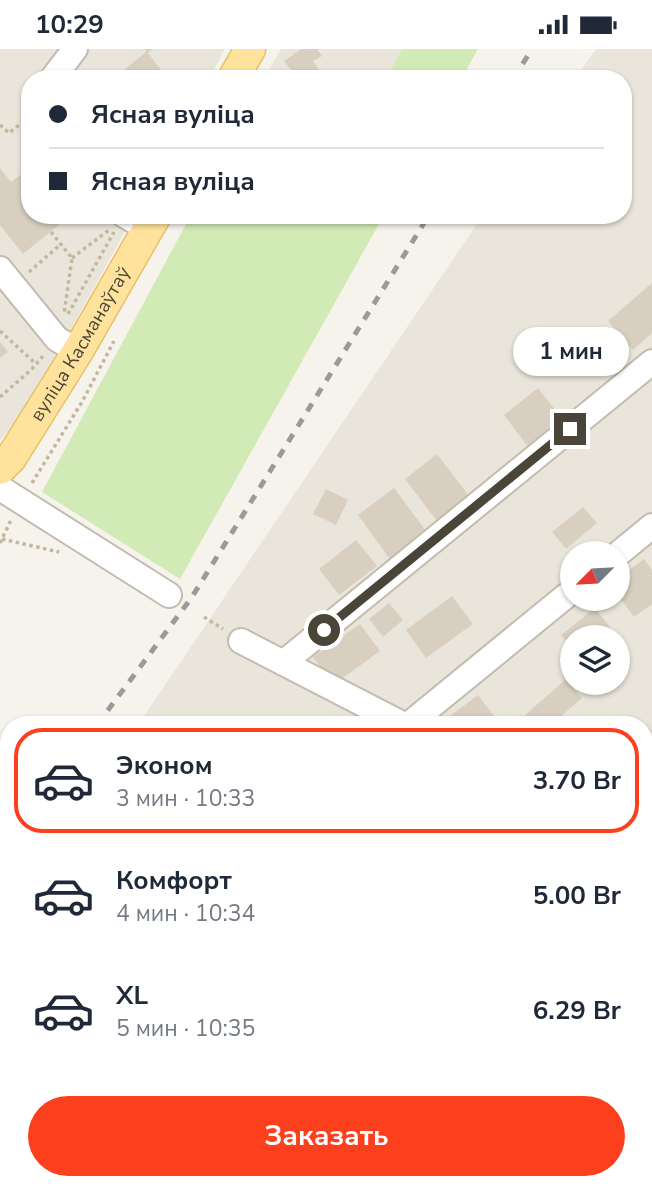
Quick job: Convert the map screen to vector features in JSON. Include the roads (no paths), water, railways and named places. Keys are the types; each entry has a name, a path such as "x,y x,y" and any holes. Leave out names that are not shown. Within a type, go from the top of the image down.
{"main road":[{"path":"238,70 250,49"},
{"name":"вуліца Касманаўтаў","path":"0,469 11,458 65,339 139,224"}],"street":[{"path":"59,70 75,49"},
{"path":"7,274 65,339"},
{"path":"282,663 652,362"},
{"path":"0,488 169,595"},
{"path":"630,544 652,526"},
{"path":"417,716 560,601"},
{"path":"241,641 388,716"}],"railway":[{"path":"519,70 532,49"},
{"path":"104,716 192,597 423,224"}]}
